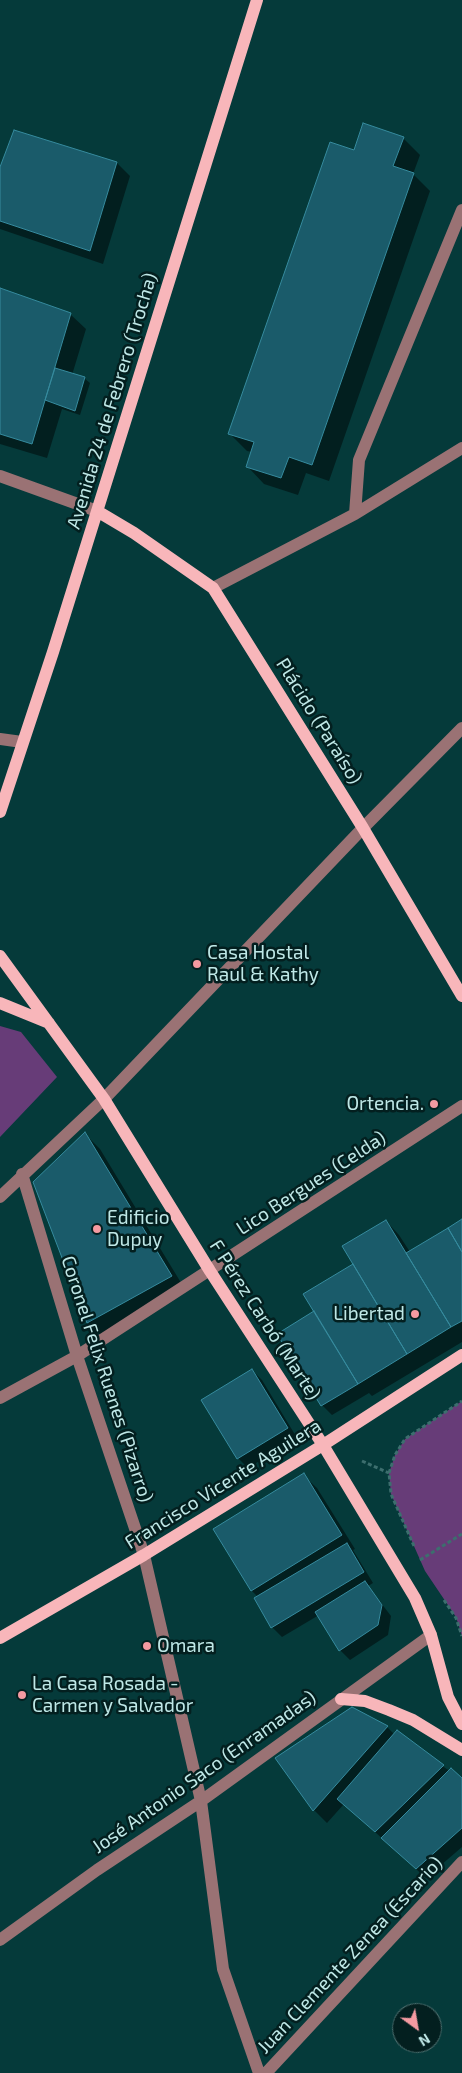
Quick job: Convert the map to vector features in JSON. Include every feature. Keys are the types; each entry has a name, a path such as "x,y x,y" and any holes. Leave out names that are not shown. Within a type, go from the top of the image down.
{"main road":[{"name":"Avenida 24 de Febrero (Trocha)","path":"0,812 97,511 257,0"},
{"name":"Plácido (Paraíso)","path":"97,511 213,588 363,828 462,996"},
{"name":"F Pérez Carbó (Marte)","path":"0,956 104,1099 210,1271 323,1445 415,1598 431,1635 448,1697 462,1724"},
{"path":"0,1003 50,1024"},
{"name":"Francisco Vicente Aguilera","path":"0,1638 144,1555 323,1445 462,1355"},
{"path":"341,1699 365,1701 413,1720 462,1750"}],"street":[{"path":"355,514 359,460 462,210"},
{"path":"213,588 355,514 462,448"},
{"path":"0,476 97,511"},
{"path":"0,1197 22,1174 104,1099 363,828 462,728"},
{"path":"0,739 22,742"},
{"name":"Lico Bergues (Celda)","path":"0,1398 77,1356 462,1106"},
{"name":"Coronel Felix Ruenes (Pizarro)","path":"22,1174 77,1356 144,1555 201,1801 224,1969 259,2073"},
{"name":"José Antonio Saco (Enramadas)","path":"0,1940 97,1870 201,1801 431,1635"},
{"name":"Juan Clemente Zenea (Escario)","path":"266,2073 462,1862"}],"path":[{"path":"415,1548 391,1494 389,1472 395,1455 405,1439 462,1402"},
{"path":"420,1560 462,1534"},
{"path":"418,1554 422,1566"},
{"path":"439,1593 456,1618 462,1636"}],"shaded area":[{"path":"0,1026 21,1032 57,1077 0,1137"},
{"path":"462,1401 462,1636 456,1617 425,1571 391,1494 389,1473 395,1455 405,1439"}],"building":[{"path":"363,123 404,137 393,166 414,173 312,465 289,457 281,478 246,467 254,442 228,434 330,142 354,150"},
{"path":"14,130 117,162 90,251 0,221 0,167"},
{"path":"0,288 71,313 32,444 0,434"},
{"path":"55,368 85,377 75,411 45,400"},
{"name":"Edificio Dupuy","path":"85,1132 172,1276 87,1323 33,1182"},
{"path":"462,1219 462,1252 448,1228"},
{"path":"386,1220 451,1327 407,1354 342,1246"},
{"path":"448,1228 462,1252 462,1321 451,1327 406,1253"},
{"path":"353,1264 407,1354 358,1384 303,1294"},
{"path":"314,1311 358,1384 321,1406 277,1334"},
{"path":"252,1369 288,1428 237,1459 201,1400"},
{"path":"304,1473 342,1535 251,1591 213,1529"},
{"path":"347,1543 364,1572 271,1628 254,1598"},
{"path":"365,1581 382,1605 378,1625 339,1651 315,1612"},
{"path":"352,1707 388,1726 313,1811 275,1758"},
{"path":"397,1730 444,1765 375,1832 337,1799"},
{"path":"451,1768 462,1778 462,1828 416,1869 381,1838"}],"place":[{"name":"Casa Hostal Raul & Kathy","path":"197,964"},
{"name":"Ortencia.","path":"434,1104"},
{"name":"Edificio Dupuy","path":"97,1229"},
{"name":"Libertad","path":"415,1314"},
{"name":"Omara","path":"147,1646"},
{"name":"La Casa Rosada - Carmen y Salvador","path":"22,1695"}]}
